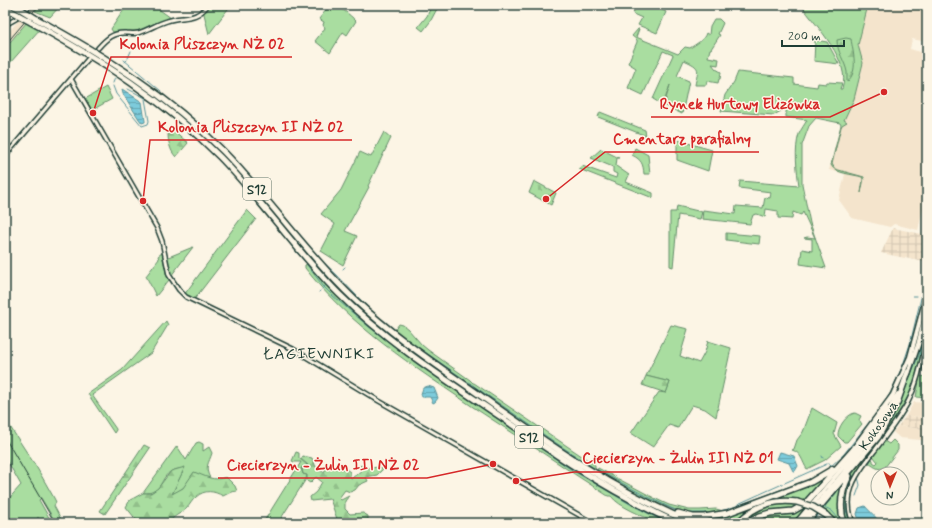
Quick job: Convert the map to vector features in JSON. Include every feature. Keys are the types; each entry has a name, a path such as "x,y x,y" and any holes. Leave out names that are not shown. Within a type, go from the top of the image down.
{"highway":[{"name":"S12","path":"12,5 22,10 33,20 119,73 152,96 182,121 229,167 331,285 386,336 578,470 641,505 677,522"},
{"name":"S12","path":"5,8 18,15 33,20 118,66 149,87 185,115 242,171 304,246 334,279 362,306 395,334 557,449 607,480 663,510 693,523"},
{"path":"806,523 873,444 888,421 903,390 908,372"},
{"path":"747,523 762,515 791,512 801,508 813,497 844,461 892,397"},
{"path":"663,510 693,517 722,515 811,482 829,472 844,461"},
{"path":"844,523 841,509 842,493 845,483 854,467"},
{"path":"738,523 750,512 767,504 781,501 797,502 815,508 826,515 834,523"}],"main road":[{"path":"796,523 865,441 892,397 910,357 927,294"},
{"path":"801,523 872,437 891,407 908,372 916,351 927,310"}],"street":[{"path":"5,25 20,18 29,5"},
{"path":"98,48 113,34 136,34 166,21 193,17 202,12 208,5"},
{"path":"5,156 88,59"},
{"path":"71,79 158,231 162,242 168,272 173,282 184,296 292,349 379,401 594,523"},
{"name":"Kokosowa","path":"853,523 849,501 852,484 858,472 895,423 907,403 917,377 927,337"}],"shaded area":[{"path":"32,5 41,5 5,48 5,36"},
{"path":"868,5 927,5 927,42 912,39 910,49 927,54 927,192 918,230 894,224 890,227 852,218 839,200 845,174 829,170 841,124 849,111 860,78 863,63 858,45"},
{"path":"893,228 927,235 927,249 924,262 881,253"},
{"path":"914,402 926,403 924,417 906,416"},
{"path":"926,403 927,441 920,440 922,429 898,426 906,416 924,417"},
{"path":"898,426 922,429 920,440 900,438 893,432"}],"green space":[{"path":"41,5 61,5 50,17 35,11"},
{"path":"127,5 153,5 171,18 138,31 113,32 111,29"},
{"path":"206,5 231,5 209,34 203,10"},
{"path":"330,5 341,8 356,21 347,35 343,32 330,53 315,41 325,28 323,25 324,22 319,19"},
{"path":"432,5 439,5 430,22 423,31 418,27 427,16"},
{"path":"636,5 652,5 666,12 657,33 638,25 642,18 633,14"},
{"path":"801,5 868,5 858,45 863,63 854,99 844,120 847,122 841,127 832,164 835,169 864,177 861,193 862,177 840,172 833,168 831,165 841,125 840,123 816,118 809,126 802,145 802,184 810,223 826,268 800,264 802,249 812,251 812,239 804,238 815,238 803,212 801,215 793,212 792,219 778,218 778,211 766,209 765,217 757,214 753,215 750,224 702,219 703,210 735,214 736,206 763,208 765,197 770,198 771,192 739,188 740,181 799,186 796,160 797,140 807,120 786,117 786,108 774,115 721,111 725,95 734,82 738,72 794,78 794,84 817,87 818,83 842,83 840,89 842,89 844,78 842,67 837,56 831,45"},
{"path":"714,19 719,19 723,23 718,34 720,35 710,49 708,57 719,59 718,65 712,64 721,72 720,79 718,83 707,81 706,85 695,85 698,72 696,67 684,60 677,76 689,81 682,114 664,105 670,85 663,105 653,99 673,55 663,51 643,95 628,88 636,68 628,63 637,42 637,40 632,36 638,29 636,37 678,54 685,47 690,48 700,42 706,33 709,35 710,26"},
{"path":"27,22 40,29 10,63 5,61 8,53 5,48"},
{"path":"846,38 851,39 854,56 853,73 847,82 845,64 837,44 837,40"},
{"path":"815,40 827,42 839,64 814,61"},
{"path":"106,87 112,99 92,110 85,99"},
{"path":"600,112 645,130 646,136 598,117"},
{"path":"172,129 188,143 176,157 171,149 168,139 168,133"},
{"path":"384,132 391,138 368,186 369,187 345,231 357,236 343,265 321,251 335,224 321,214 341,190 360,152 371,157"},
{"path":"677,140 712,150 708,171 677,160"},
{"path":"635,148 648,155 650,174 644,174 641,163 632,155"},
{"path":"601,149 619,158 617,158 616,166 629,175 626,182 653,193 653,198 579,169 582,166 616,178 617,174 613,172 613,167 591,158"},
{"path":"534,181 556,193 551,205 529,193"},
{"path":"677,206 702,212 700,219 678,215 673,267 670,266 670,212 676,212"},
{"path":"247,210 256,219 193,301 184,295"},
{"path":"726,233 760,236 759,244 726,240"},
{"path":"193,247 171,276 166,258"},
{"path":"162,253 169,280 156,296 146,276 159,259 158,256"},
{"path":"308,264 357,315 368,324 368,326 589,480 629,503 671,523 665,523 657,519 655,522 619,504 611,496 608,496 574,474 405,360 362,327 342,308 305,268 305,265"},
{"path":"364,310 475,394 561,455 615,487 688,523 684,523 634,500 573,464 410,353 361,313"},
{"path":"927,319 927,332 912,390 893,423 865,461 851,485 848,503 852,523 846,523 843,498 850,477 877,442 897,408 919,351"},
{"path":"166,321 168,325 151,353 92,395 116,429 114,433 88,394 122,370"},
{"path":"399,324 408,329 428,350 473,383 595,465 595,469 515,417 394,331"},
{"path":"671,325 688,329 680,356 699,363 705,352 708,341 731,348 716,417 705,409 692,405 678,428 669,425 653,447 631,433 659,392 666,393 670,382 646,376"},
{"path":"646,376 670,382 666,393 642,385"},
{"path":"920,376 927,377 927,398 916,397"},
{"path":"812,408 837,423 834,434 841,446 825,460 807,469 800,455 792,450 803,432"},
{"path":"855,413 861,416 859,420 862,424 847,442 844,442 838,436 839,429 849,416"},
{"path":"5,419 37,468 54,498 56,502 54,506 63,523 56,523 41,498 39,500 52,523 42,523 38,517 34,523 5,523 5,503 21,485 5,457"},
{"path":"893,440 898,445 898,450 886,466 873,466 870,464 869,461 871,458 876,464 878,462 873,456 884,441 889,444"},
{"path":"199,442 203,444 203,451 209,447 212,453 207,468 210,478 183,488 172,495 184,468 176,469 165,477 155,491 143,493 177,446 186,460 196,443"},
{"path":"144,445 150,448 105,514 100,511"},
{"path":"296,452 299,453 299,458 307,465 306,467 301,468 303,474 307,475 306,479 278,523 263,523 301,462 292,461"},
{"path":"303,456 312,458 316,467 324,472 327,467 346,469 350,472 350,477 352,478 362,470 359,467 361,465 369,468 381,467 383,469 377,475 366,477 368,481 359,485 355,490 350,492 345,490 339,498 341,500 349,496 345,501 345,509 350,514 363,513 368,516 368,521 363,522 357,519 353,521 353,523 335,523 337,519 330,499 311,501 310,497 316,492 322,482 316,477 310,483 307,481 307,475 303,474 302,468 307,468 308,465 301,459"},
{"path":"185,467 172,494 183,488 194,472 214,479 226,477 235,486 237,491 223,496 213,492 199,494 186,509 169,523 138,522 126,507 130,500 143,493 151,493 158,488 171,471"},
{"path":"598,468 669,505 689,510 716,509 723,511 710,515 694,514 660,504 599,473 597,471"},
{"path":"832,471 805,502 800,500 769,502 736,523 700,523 688,518 708,519"},
{"path":"836,473 793,523 749,523 764,516 791,513 805,507"},
{"path":"846,479 842,523 837,523 822,510"},
{"path":"784,503 802,505 740,523 760,509 770,505"}],"water":[{"path":"122,89 142,102 145,122 142,123 139,119 123,94"},
{"path":"428,386 434,388 438,398 433,403 430,397 422,397 421,394 423,388"},
{"path":"780,452 794,456 798,466 795,471 793,471 789,463 777,459"},
{"path":"865,506 879,523 860,523 857,514 859,508"}],"waterway":[{"path":"5,15 10,17"},
{"path":"128,58 131,51"},
{"path":"124,60 161,91"},
{"path":"113,83 115,78"},
{"path":"113,86 116,94 142,126 148,124 149,121 145,99"},
{"path":"128,89 155,103 170,115"},
{"path":"173,117 235,177 305,262"},
{"path":"322,261 371,311 396,332"},
{"path":"307,265 332,295 368,326 416,363 572,470 630,504 667,523"},
{"path":"322,289 325,286"},
{"path":"716,512 813,478 829,468 844,454 882,406 891,392 903,365 910,344 921,298"},
{"path":"850,523 846,510 850,482 893,418 919,355 927,326"},
{"path":"399,334 594,468"},
{"path":"828,463 833,466"},
{"path":"738,504 829,463"},
{"path":"598,470 677,511"},
{"path":"856,496 860,485 858,477"},
{"path":"822,510 837,492"},
{"path":"734,523 742,514 757,505"},
{"path":"798,511 805,507"},
{"path":"825,507 832,511 838,518"},
{"path":"792,523 805,509"},
{"path":"742,523 758,514 770,511"},
{"path":"688,513 711,513"},
{"path":"813,521 819,514"},
{"path":"817,516 827,523"}],"railway":[{"path":"5,45 39,5"},
{"path":"5,438 55,523"}],"place":[{"name":"Rynek Hurtowy Elizówka","path":"884,92"},
{"name":"Kolonia Pliszczyn NŻ 02","path":"93,113"},
{"name":"Cmentarz parafialny","path":"546,199"},
{"name":"Kolonia Pliszczyn II NŻ 02","path":"143,201"},
{"name":"Ciecierzyn - Żulin III NŻ 02","path":"493,464"},
{"name":"Ciecierzyn - Żulin III NŻ 01","path":"516,481"}],"district":[{"name":"ŁAGIEWNIKI","path":"319,353"}]}
